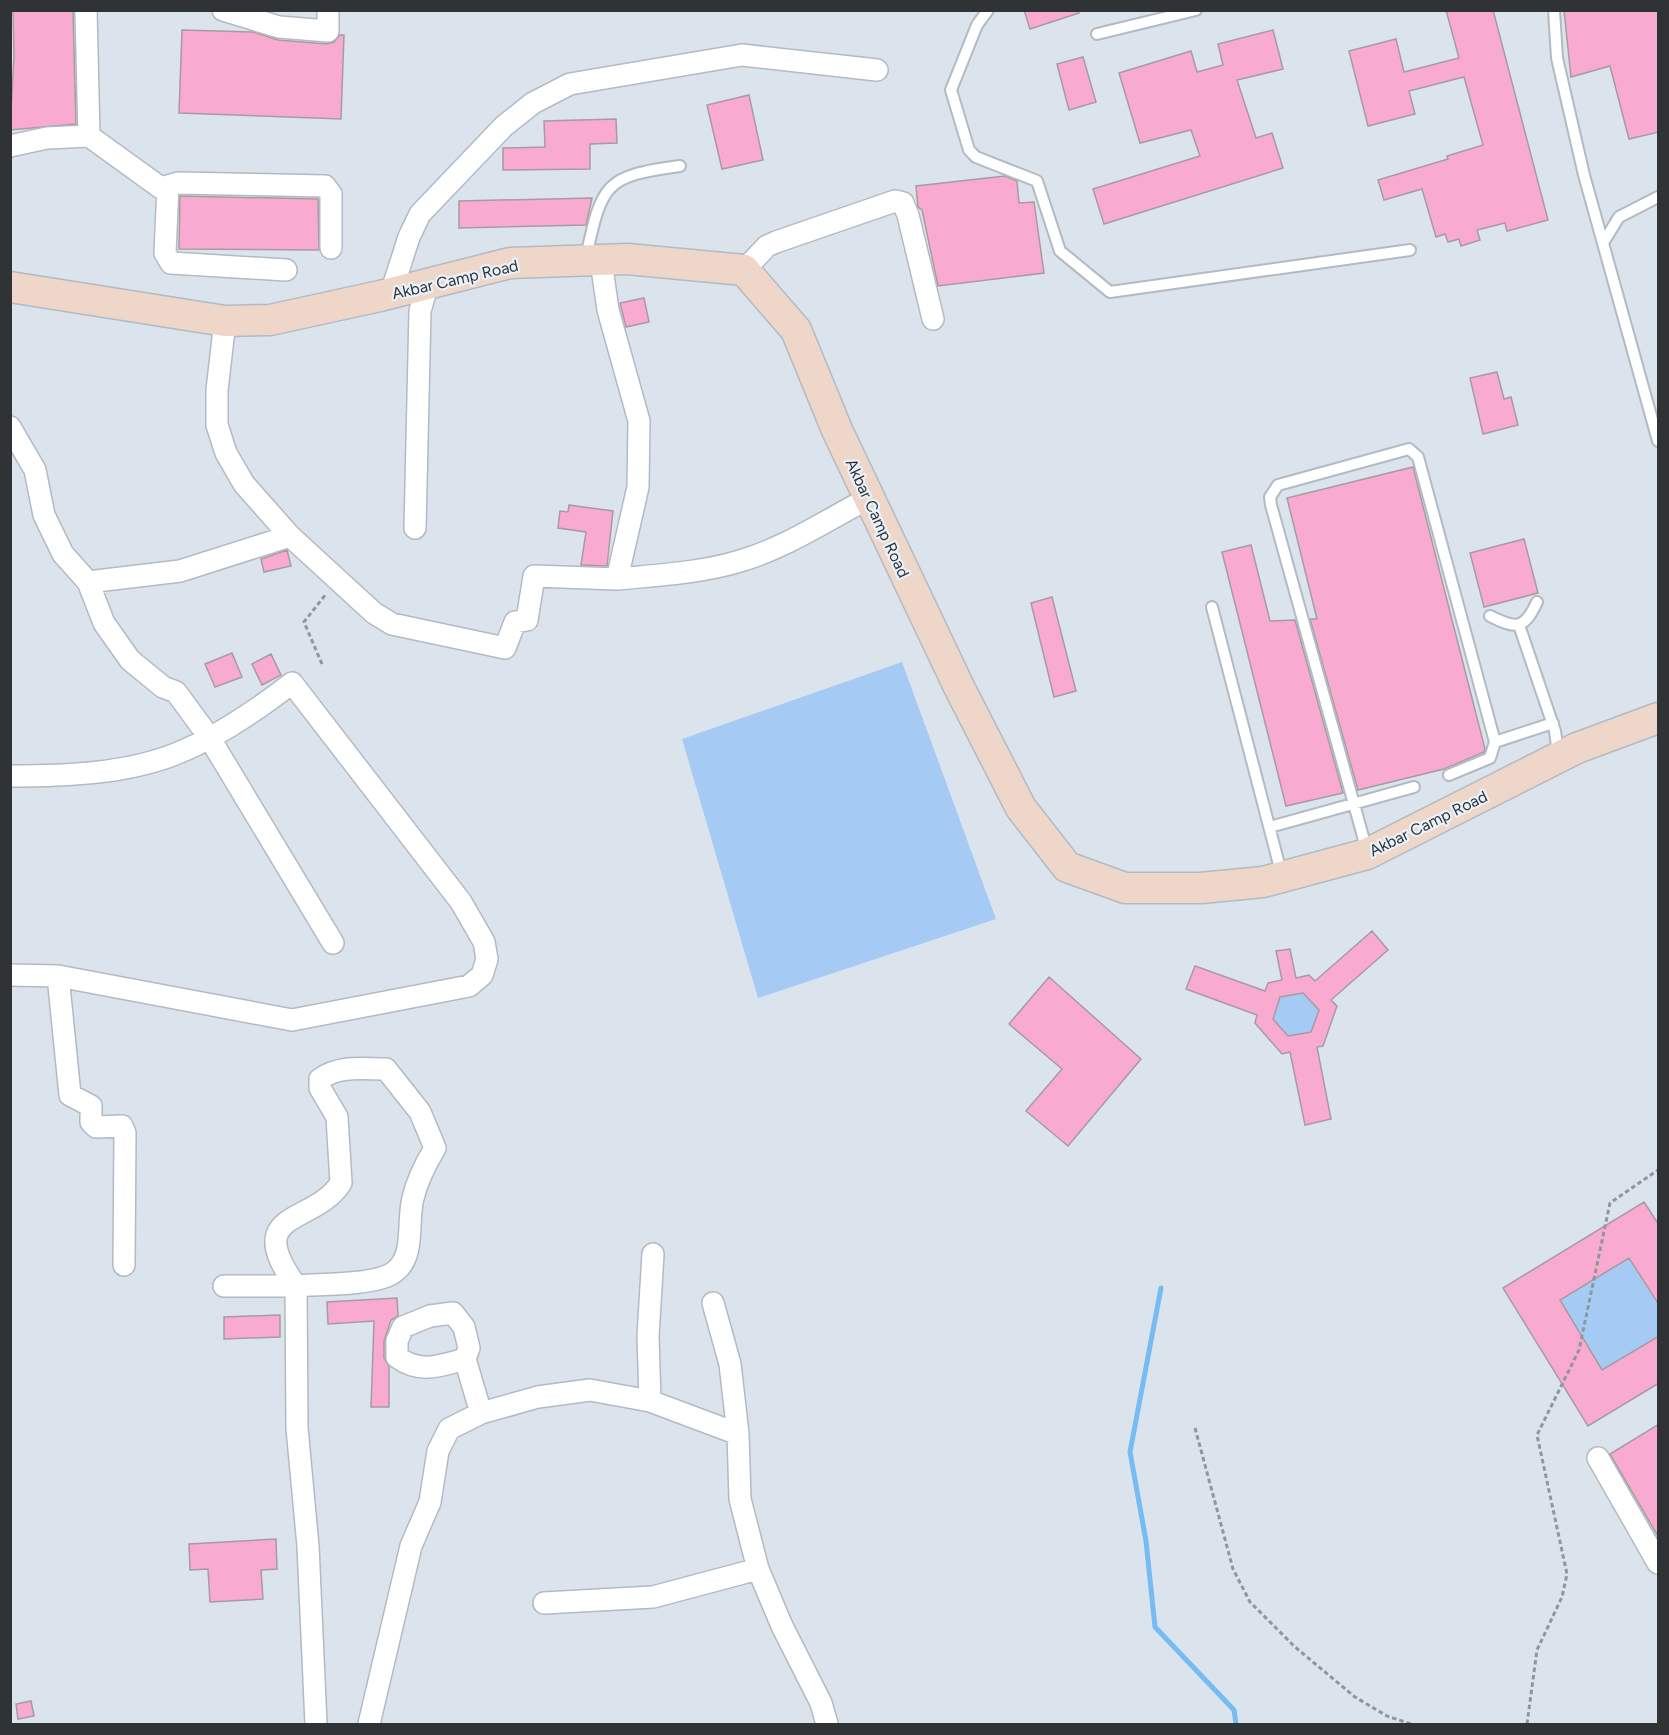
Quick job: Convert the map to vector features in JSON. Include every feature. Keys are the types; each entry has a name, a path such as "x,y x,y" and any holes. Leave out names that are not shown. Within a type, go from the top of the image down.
{"street":[{"path":"86,10 89,136"},
{"path":"223,10 279,27 328,31 328,10"},
{"path":"391,293 409,237 420,214 504,126 533,103 570,84 742,55 877,70"},
{"path":"10,146 48,138 89,136 161,188 178,183 325,186 331,194 331,248"},
{"path":"168,186 165,253 171,263 286,270"},
{"path":"744,270 767,246 776,242 895,201 903,203 908,215 933,319"},
{"name":"Akbar Camp Road","path":"10,287 225,321 270,320 510,263 593,262 627,259 744,270 796,330 869,498 1021,808 1067,867 1125,888 1201,888 1263,882 1368,854 1559,756 1659,718"},
{"path":"593,262 639,421 638,487 617,579"},
{"path":"415,528 419,321 428,283"},
{"path":"225,321 217,390 217,425 226,453 244,484 290,536 374,613 392,624 505,648 515,622 528,620 534,576 617,579 681,572 740,562 869,498"},
{"path":"10,427 35,470 44,515 63,554 88,582 104,622 130,660 163,687 176,692 209,737 333,943"},
{"path":"88,582 180,571 290,536"},
{"path":"10,776 41,776 120,769 177,754 261,707 292,684 461,902 484,942 487,959 482,975 469,986 448,992 292,1020 57,976 10,975"},
{"path":"57,976 70,1095 91,1106 91,1122 96,1127 122,1126 125,1133 124,1265"},
{"path":"224,1286 296,1286 321,1286 386,1277 404,1262 408,1251 413,1198 435,1148 420,1112 386,1069 347,1068 320,1079 320,1088 337,1117 341,1183 329,1197 282,1223 278,1234 278,1255 296,1286 297,1428 308,1546 316,1725"},
{"path":"650,1401 648,1336 653,1254"},
{"path":"713,1303 730,1364 738,1434 740,1499 758,1569 782,1626 821,1702 827,1725"},
{"path":"465,1359 481,1413"},
{"path":"369,1725 411,1546 430,1502 438,1451 449,1429 481,1413 538,1397 590,1390 650,1401 738,1434"},
{"path":"1598,1458 1659,1563"},
{"path":"544,1603 653,1597 758,1569"}],"lane":[{"path":"988,10 977,25 951,90 969,150 976,157 1037,181 1060,251 1110,292 1410,250"},
{"path":"1097,34 1196,10"},
{"path":"1554,10 1557,58 1584,176 1659,441"},
{"path":"593,262 596,212 613,183 636,172 680,166"},
{"path":"1603,243 1619,217 1659,197"},
{"path":"1368,854 1271,505 1270,497 1278,485 1409,449 1418,457 1495,742 1490,758 1449,775"},
{"path":"1490,616 1507,625 1519,625 1529,618 1537,602"},
{"path":"1212,607 1282,877"},
{"path":"1519,625 1553,723 1559,756"},
{"path":"1495,742 1553,723"},
{"path":"1270,826 1414,787"}],"path":[{"path":"322,664 304,622 321,597 343,583"},
{"path":"1527,1725 1537,1650 1562,1597 1567,1574 1537,1435 1579,1350 1610,1203 1659,1170"},
{"path":"1195,1428 1233,1569 1250,1602 1295,1647 1355,1697 1387,1716 1411,1725"}],"shaded area":[{"path":"902,662 996,919 758,998 682,739"},
{"path":"1303,993 1319,1010 1311,1032 1288,1036 1273,1019 1280,997"},
{"path":"1629,1258 1658,1305 1658,1336 1602,1370 1560,1300"}],"building":[{"path":"13,10 73,10 76,124 10,130 14,56"},
{"path":"1024,10 1078,10 1079,13 1030,29"},
{"path":"1446,10 1493,10 1548,220 1507,231 1505,223 1477,230 1480,240 1461,246 1459,239 1448,242 1445,234 1436,237 1422,189 1384,200 1378,180 1448,159 1447,156 1483,145 1464,77 1409,91 1415,114 1368,126 1349,51 1396,39 1404,72 1459,58"},
{"path":"1564,10 1659,10 1659,132 1629,139 1610,66 1571,77"},
{"path":"182,30 253,32 278,40 327,44 334,42 340,35 344,35 341,119 179,113"},
{"path":"1273,30 1283,69 1237,80 1256,138 1272,133 1283,168 1104,224 1093,189 1200,156 1191,130 1140,143 1119,73 1191,51 1197,72 1223,65 1218,44"},
{"path":"1083,57 1096,102 1069,110 1057,64"},
{"path":"749,95 763,160 722,169 707,105"},
{"path":"616,119 617,143 590,144 590,169 503,170 503,148 545,147 544,121"},
{"path":"1005,176 1017,181 1019,203 1034,202 1044,273 938,286 922,210 918,207 916,186"},
{"path":"180,196 318,199 319,250 179,249"},
{"path":"592,198 586,225 459,228 459,201"},
{"path":"644,298 649,322 626,327 620,303"},
{"path":"1497,372 1504,399 1511,397 1518,425 1483,434 1470,378"},
{"path":"1413,467 1485,749 1484,752 1444,769 1358,790 1310,619 1317,619 1287,498"},
{"path":"569,505 613,511 607,566 581,565 586,532 558,528 560,511 568,512"},
{"path":"1524,539 1538,593 1484,607 1470,553"},
{"path":"1251,545 1270,621 1295,620 1343,793 1286,806 1222,552"},
{"path":"287,550 291,566 264,572 261,559"},
{"path":"1052,597 1076,691 1054,697 1031,603"},
{"path":"232,653 242,677 215,687 205,664"},
{"path":"271,654 281,675 262,685 252,664"},
{"path":"1372,931 1388,950 1331,1000 1337,1006 1323,1046 1317,1047 1331,1119 1305,1125 1290,1052 1282,1054 1255,1023 1257,1015 1186,989 1195,966 1265,991 1268,983 1282,980 1276,951 1290,949 1296,978 1309,975 1315,981","holes":["1303,993 1319,1010 1311,1032 1288,1036 1273,1019 1280,997"]},
{"path":"1049,977 1141,1059 1068,1146 1026,1111 1062,1069 1009,1024"},
{"path":"1644,1202 1659,1225 1659,1305 1629,1258 1560,1300 1602,1370 1659,1336 1659,1383 1588,1426 1503,1288"},
{"path":"397,1298 398,1316 391,1320 384,1341 384,1358 389,1366 389,1407 371,1407 374,1321 328,1324 327,1302"},
{"path":"280,1315 280,1337 224,1339 224,1317"},
{"path":"1659,1424 1659,1538 1610,1454"},
{"path":"276,1539 277,1569 261,1570 263,1599 210,1602 208,1569 190,1570 189,1544"},
{"path":"31,1701 34,1716 18,1719 16,1704"}],"waterway":[{"path":"1161,1288 1130,1452 1146,1541 1155,1627 1234,1710 1236,1724"}]}
